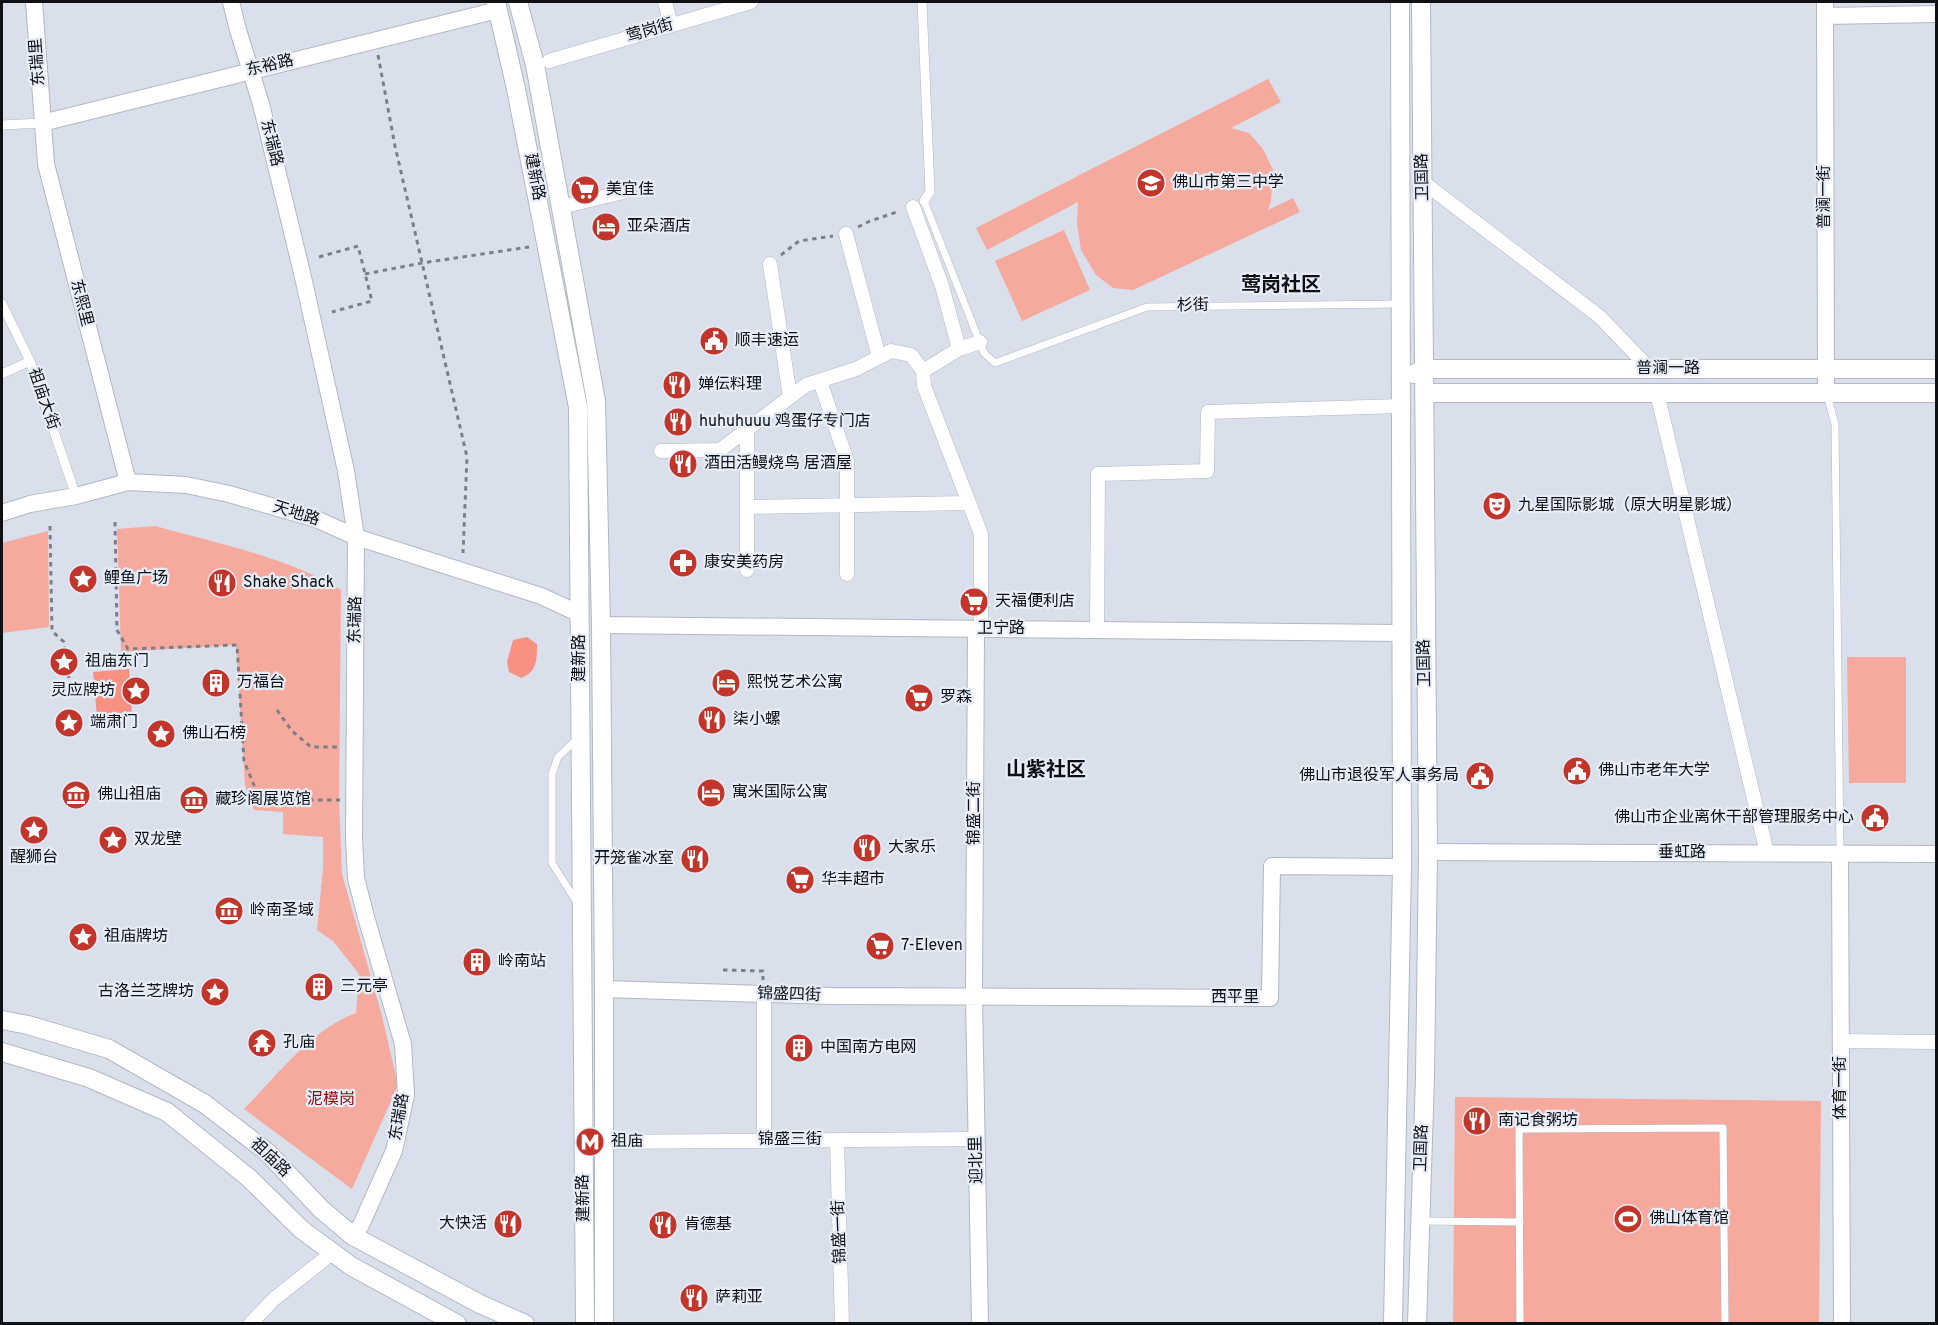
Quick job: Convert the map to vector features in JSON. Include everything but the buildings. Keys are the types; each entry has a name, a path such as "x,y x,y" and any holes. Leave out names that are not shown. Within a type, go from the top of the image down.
{"main road":[{"name":"建新路","path":"518,2 535,65 596,401 601,625 604,1323"},
{"name":"卫国路","path":"1393,1323 1402,867 1401,2"},
{"name":"卫国路","path":"1417,1323 1425,1077 1428,852 1421,2"},
{"name":"建新路","path":"497,6 546,236 578,407 585,1323"},
{"name":"普澜一路","path":"1401,379 1425,369 1936,369"},
{"path":"1401,379 1425,393"},
{"name":"普澜一路","path":"1425,393 1936,393"},
{"name":"祖庙路","path":"2,1020 28,1025 109,1049 205,1104 267,1152 321,1209 353,1236 480,1304 525,1323"},
{"name":"祖庙路","path":"2,1052 89,1078 167,1112 249,1178 302,1230 351,1266 457,1323"}],"street":[{"name":"东瑞里","path":"34,2 42,123"},
{"name":"东瑞路","path":"231,2 261,104 303,277 346,471 356,537 354,838 356,878 403,1044 406,1095 394,1151 361,1225 353,1236"},
{"path":"665,2 671,25"},
{"name":"莺岗街","path":"549,61 751,2"},
{"path":"922,2 930,192 919,204 959,349"},
{"name":"东裕路","path":"42,123 497,6"},
{"path":"1825,9 1936,14"},
{"name":"普澜一街","path":"1825,9 1826,393"},
{"path":"2,125 42,123"},
{"name":"东熙里","path":"42,123 46,164 128,482"},
{"path":"1423,182 1600,317 1650,369"},
{"path":"561,207 623,192"},
{"path":"846,234 879,357"},
{"path":"770,264 790,398"},
{"name":"祖庙大街","path":"2,304 30,361 76,496"},
{"path":"922,370 959,349 980,342"},
{"path":"661,451 720,450 806,385 856,369 891,351 910,355 922,370 924,386 981,534 979,629"},
{"path":"2,374 30,361"},
{"path":"820,381 848,461 847,574"},
{"path":"1657,393 1767,853"},
{"path":"1097,630 1098,474 1207,471 1209,412 1401,406"},
{"path":"747,430 747,570"},
{"name":"天地路","path":"2,513 30,504 76,496 128,482 186,485 229,494 316,519 356,537 541,596 580,614"},
{"path":"747,507 969,503"},
{"name":"卫宁路","path":"601,625 1401,633"},
{"name":"锦盛二街","path":"974,997 979,629"},
{"name":"垂虹路","path":"1428,852 1936,854"},
{"name":"体育一街","path":"1840,854 1842,1323"},
{"name":"西平里","path":"974,997 1270,998 1272,866 1402,867"},
{"name":"锦盛四街","path":"604,989 832,996 974,997"},
{"path":"764,994 764,1141"},
{"name":"迎北里","path":"974,997 980,1323"},
{"path":"1841,1041 1936,1042"},
{"name":"锦盛三街","path":"604,1142 976,1139"},
{"name":"锦盛一街","path":"837,1140 842,1323"},
{"path":"250,1323 274,1299 332,1252"}],"lane":[{"path":"919,204 980,342"},
{"name":"杉街","path":"980,342 984,353 995,363 1147,307 1401,304"},
{"path":"1826,393 1835,424 1840,854"},
{"path":"580,736 558,757 552,774 552,863 582,909"},
{"path":"1520,1323 1519,1129 1723,1128 1725,1323"},
{"path":"1420,1221 1520,1222"}],"path":[{"path":"378,52 395,146 467,457 463,553"},
{"path":"319,257 358,246 372,301 332,312"},
{"path":"365,274 531,246"},
{"path":"115,522 117,630 128,649 237,645 244,761 256,790 292,800 345,800"},
{"path":"50,526 51,631 64,642 69,680"},
{"path":"277,710 292,731 311,747 345,747"},
{"path":"723,970 763,971 764,994"}],"green space":[{"path":"1268,79 1281,102 1231,128 1249,133 1263,149 1273,170 1271,201 1268,210 1293,198 1300,212 1133,290 1113,288 1096,275 1081,250 1077,224 1078,202 987,250 976,228"},
{"path":"1064,230 1090,290 1022,321 995,261"},
{"name":"泥模岗","path":"155,526 275,560 320,578 341,590 339,800 342,874 382,1016 398,1085 352,1189 244,1109 309,1042 324,1030 356,1013 359,974 333,941 317,930 323,869 323,837 283,834 283,812 254,810 245,785 236,645 121,652 117,529"},
{"path":"48,531 49,627 2,633 2,543"},
{"path":"1847,657 1906,657 1906,783 1849,783"},
{"path":"1455,1097 1821,1101 1819,1323 1453,1324"}],"shaded area":[{"path":"527,637 537,644 536,660 533,669 521,678 509,672 507,662 513,640"},
{"path":"129,669 132,714 97,717 93,672"}],"place":[{"name":"佛山市第三中学","path":"1151,183"},
{"name":"美宜佳","path":"585,190"},
{"name":"亚朵酒店","path":"606,227"},
{"name":"顺丰速运","path":"714,341"},
{"name":"婵伝料理","path":"677,385"},
{"name":"huhuhuuu 鸡蛋仔专门店","path":"678,422"},
{"name":"酒田活鳗·烧鸟 居酒屋","path":"683,464"},
{"name":"九星国际影城（原大明星影城）","path":"1497,506"},
{"name":"康安美药房","path":"683,563"},
{"name":"鲤鱼广场","path":"83,579"},
{"name":"Shake Shack","path":"222,583"},
{"name":"天福便利店","path":"974,602"},
{"name":"祖庙东门","path":"64,662"},
{"name":"万福台","path":"216,683"},
{"name":"熙悦艺术公寓","path":"726,683"},
{"name":"灵应牌坊","path":"136,691"},
{"name":"罗森","path":"919,698"},
{"name":"柒小螺","path":"712,720"},
{"name":"端肃门","path":"69,723"},
{"name":"佛山石榜","path":"161,734"},
{"name":"佛山市老年大学","path":"1577,771"},
{"name":"佛山市退役军人事务局","path":"1480,776"},
{"name":"寓米国际公寓","path":"711,793"},
{"name":"佛山祖庙","path":"76,795"},
{"name":"藏珍阁展览馆","path":"194,800"},
{"name":"佛山市企业离休干部管理服务中心","path":"1875,818"},
{"name":"醒狮台","path":"34,830"},
{"name":"双龙壁","path":"113,840"},
{"name":"大家乐","path":"867,848"},
{"name":"开笼雀冰室","path":"695,859"},
{"name":"华丰超市","path":"800,880"},
{"name":"岭南圣域","path":"229,911"},
{"name":"祖庙牌坊","path":"83,937"},
{"name":"7-Eleven","path":"880,946"},
{"name":"岭南站","path":"477,962"},
{"name":"三元亭","path":"319,987"},
{"name":"古洛兰芝牌坊","path":"215,992"},
{"name":"孔庙","path":"262,1043"},
{"name":"中国南方电网","path":"799,1048"},
{"name":"南记食粥坊","path":"1477,1121"},
{"name":"祖庙","path":"590,1142"},
{"name":"佛山体育馆","path":"1628,1219"},
{"name":"大快活","path":"508,1224"},
{"name":"肯德基","path":"663,1225"},
{"name":"萨莉亚","path":"694,1298"}],"district":[{"name":"莺岗社区","path":"1281,286"},
{"name":"山紫社区","path":"1046,771"}]}
